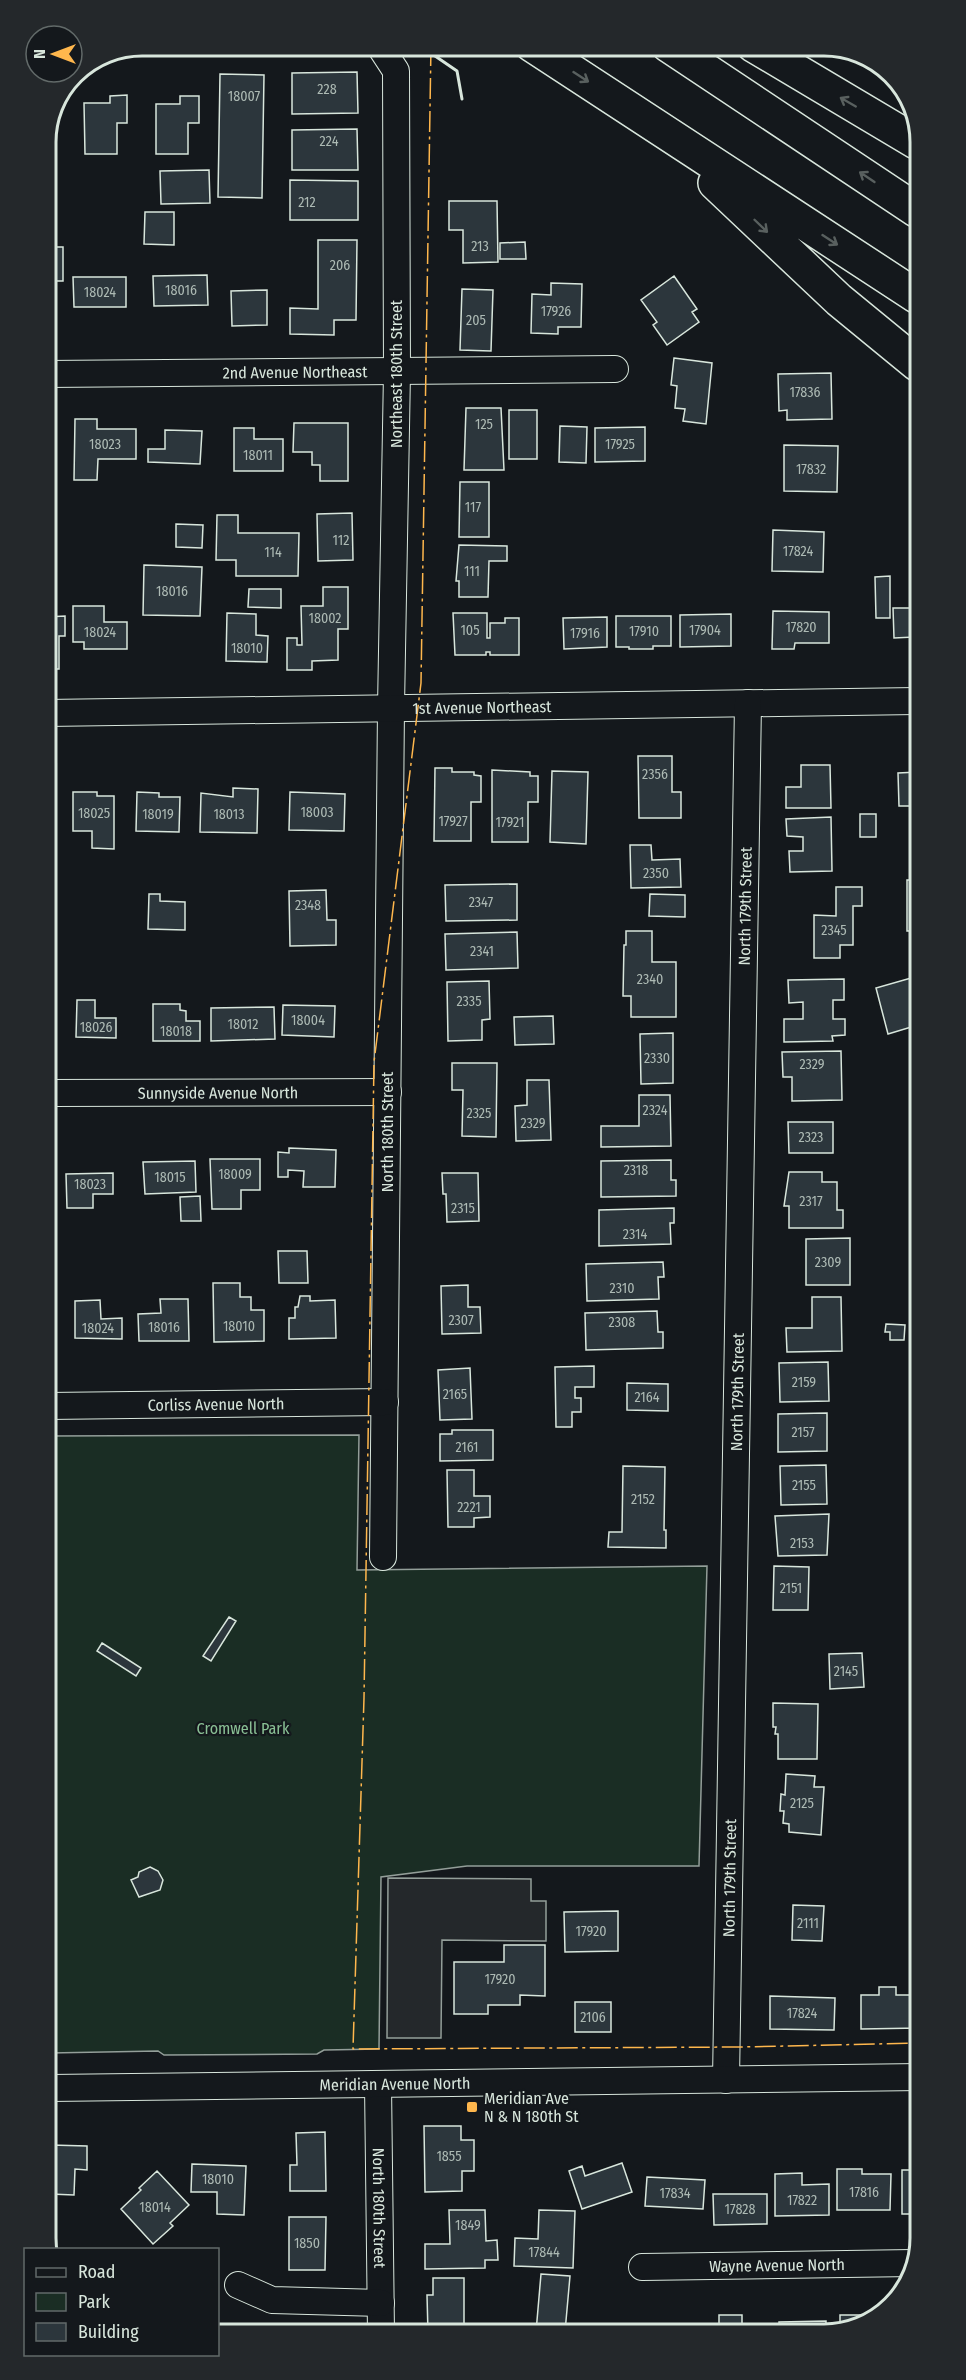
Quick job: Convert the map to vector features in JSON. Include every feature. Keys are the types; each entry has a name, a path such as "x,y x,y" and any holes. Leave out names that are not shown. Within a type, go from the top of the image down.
{"highway":[{"path":"549,56 910,292"},
{"path":"685,56 910,206"},
{"path":"771,56 910,138"},
{"path":"657,128 821,283 910,358"}],"street":[{"name":"Northeast 180th Street","path":"386,56 396,71 398,372 391,707"},
{"name":"2nd Avenue Northeast","path":"56,374 615,369"},
{"name":"1st Avenue Northeast","path":"56,713 910,701"},
{"name":"North 179th Street","path":"726,2080 748,703"},
{"name":"North 180th Street","path":"383,1557 391,707"},
{"name":"Sunnyside Avenue North","path":"56,1093 388,1092"},
{"name":"Corliss Avenue North","path":"56,1406 385,1402"},
{"name":"Meridian Avenue North","path":"56,2088 910,2077"},
{"name":"North 180th Street","path":"378,2084 381,2324"},
{"name":"Wayne Avenue North","path":"642,2267 907,2263"},
{"path":"238,2285 272,2300 381,2303"}],"green space":[{"name":"Cromwell Park","path":"359,1435 357,1570 707,1566 699,1866 467,1866 381,1877 379,2049 324,2050 317,2054 164,2055 158,2051 56,2053 56,1436"}],"shaded area":[{"path":"388,1878 531,1879 531,1901 546,1901 546,1941 442,1940 441,2038 387,2038"}],"building":[{"path":"357,72 358,113 292,114 292,73"},
{"path":"220,74 264,75 262,198 218,197"},
{"path":"127,95 127,123 117,123 117,154 85,154 84,103 110,103 110,96"},
{"path":"180,96 199,96 199,123 188,123 188,154 156,154 156,104 180,104"},
{"path":"357,129 358,170 292,170 292,130"},
{"path":"209,170 210,203 161,204 160,171"},
{"path":"290,180 358,181 358,220 290,220"},
{"path":"449,201 497,201 498,262 463,263 463,230 449,230"},
{"path":"145,212 174,212 174,245 144,244"},
{"path":"318,240 357,240 356,320 334,320 334,335 290,334 290,308 318,309"},
{"path":"525,242 526,259 500,259 500,243"},
{"path":"56,247 63,247 63,281 56,281"},
{"path":"207,275 208,305 154,306 153,276"},
{"path":"674,276 697,309 692,312 699,322 667,345 653,325 657,322 641,300"},
{"path":"73,277 126,277 126,307 74,307"},
{"path":"551,283 582,284 581,327 558,327 558,334 531,333 532,294 551,295"},
{"path":"462,289 493,290 491,351 460,350"},
{"path":"267,290 267,325 232,326 231,291"},
{"path":"674,358 712,363 706,424 683,421 685,409 675,408 677,386 671,385"},
{"path":"831,373 832,419 787,420 787,410 779,411 778,374"},
{"path":"466,408 501,408 504,470 464,470"},
{"path":"509,410 537,410 537,459 509,459"},
{"path":"75,419 97,419 97,429 136,429 136,459 98,459 97,480 74,480"},
{"path":"294,423 348,423 348,481 320,481 320,465 312,465 312,452 293,452"},
{"path":"560,426 587,427 586,463 559,462"},
{"path":"645,427 645,461 595,462 595,428"},
{"path":"234,428 254,428 254,439 283,439 283,471 234,471"},
{"path":"165,430 202,431 200,464 148,462 148,449 165,449"},
{"path":"784,445 838,446 837,492 784,491"},
{"path":"460,482 489,482 489,537 459,537"},
{"path":"352,513 353,560 318,561 317,514"},
{"path":"217,515 238,515 238,533 299,533 298,576 236,576 236,560 216,560"},
{"path":"176,524 203,525 202,548 176,547"},
{"path":"773,530 824,532 823,572 772,571"},
{"path":"459,545 507,546 507,561 489,561 488,597 459,597 459,581 456,581"},
{"path":"144,565 202,567 200,616 143,615"},
{"path":"890,576 890,618 876,618 875,577"},
{"path":"323,587 348,587 348,629 338,629 338,660 312,661 312,670 287,670 287,638 297,638 297,645 302,645 301,606 323,606"},
{"path":"249,589 281,589 281,608 248,607"},
{"path":"73,606 104,606 104,622 127,622 127,649 84,649 84,642 73,642"},
{"path":"893,608 910,608 910,637 894,638"},
{"path":"773,611 829,612 829,643 795,643 794,649 772,649"},
{"path":"227,613 256,614 256,635 268,636 267,662 226,661"},
{"path":"453,613 487,613 487,638 490,638 490,623 505,623 505,618 519,618 519,655 490,655 490,652 486,652 486,655 455,655"},
{"path":"731,614 731,646 680,647 680,615"},
{"path":"56,616 65,616 65,636 59,636 59,669 56,669"},
{"path":"616,616 671,616 671,646 653,646 653,649 616,647"},
{"path":"607,617 607,647 564,649 563,618"},
{"path":"638,756 672,756 672,792 681,792 681,818 639,818"},
{"path":"801,765 830,765 831,808 786,808 786,787 801,787"},
{"path":"435,768 452,768 452,772 474,772 474,775 481,776 481,802 471,802 471,841 434,841"},
{"path":"492,770 530,772 530,776 538,776 538,802 528,802 528,842 492,842"},
{"path":"552,771 588,772 586,844 550,842"},
{"path":"910,772 910,806 899,806 898,773"},
{"path":"233,788 258,789 257,833 200,832 201,793 233,797"},
{"path":"73,792 97,792 97,796 114,796 114,849 92,848 92,831 73,831"},
{"path":"137,792 159,793 159,797 180,797 179,832 136,831"},
{"path":"290,792 345,794 344,831 289,830"},
{"path":"860,814 876,814 876,837 860,837"},
{"path":"831,817 832,871 790,872 789,851 803,851 803,837 787,836 786,819"},
{"path":"630,845 651,845 652,860 680,859 681,887 631,888"},
{"path":"907,880 910,880 910,931 907,931"},
{"path":"517,884 517,920 446,921 445,885"},
{"path":"836,887 862,887 862,906 853,906 853,945 840,945 840,958 814,958 814,915 836,916"},
{"path":"326,890 327,920 336,920 336,945 290,946 289,891"},
{"path":"149,894 160,894 160,901 185,902 185,930 148,929"},
{"path":"650,894 685,895 685,917 649,916"},
{"path":"626,931 652,931 652,962 676,962 676,1017 631,1017 631,996 623,996"},
{"path":"517,932 518,968 446,970 445,934"},
{"path":"910,978 910,1027 888,1034 876,988"},
{"path":"844,979 844,1000 833,1000 833,1019 845,1019 845,1035 832,1036 833,1041 784,1042 784,1019 803,1019 803,1002 789,1003 788,980"},
{"path":"489,981 490,1019 482,1020 482,1040 448,1041 447,982"},
{"path":"77,1000 95,1000 95,1018 116,1018 116,1038 76,1037"},
{"path":"153,1004 180,1004 180,1010 186,1011 186,1021 200,1021 200,1041 153,1041"},
{"path":"283,1005 335,1006 334,1037 282,1035"},
{"path":"274,1007 275,1039 211,1041 211,1008"},
{"path":"553,1016 554,1044 515,1045 514,1017"},
{"path":"673,1033 673,1083 641,1084 640,1034"},
{"path":"841,1051 842,1100 792,1101 792,1077 783,1077 782,1052"},
{"path":"452,1063 497,1063 496,1137 462,1136 463,1090 452,1090"},
{"path":"527,1080 549,1080 551,1140 516,1141 515,1106 527,1105"},
{"path":"639,1095 670,1095 671,1146 601,1147 601,1126 639,1126"},
{"path":"788,1122 833,1122 833,1153 789,1153"},
{"path":"289,1148 336,1150 335,1187 303,1187 304,1171 288,1170 288,1177 278,1177 278,1152 289,1153"},
{"path":"210,1159 260,1159 260,1190 241,1190 241,1209 212,1209"},
{"path":"671,1160 671,1180 676,1180 676,1196 601,1197 601,1161"},
{"path":"195,1161 196,1192 145,1194 143,1162"},
{"path":"789,1172 822,1172 822,1182 837,1182 837,1210 843,1210 843,1228 789,1228 789,1206 784,1206"},
{"path":"113,1173 113,1194 93,1194 93,1208 67,1208 66,1174"},
{"path":"442,1173 478,1173 479,1221 447,1222 446,1194 443,1194"},
{"path":"200,1196 201,1221 181,1221 180,1197"},
{"path":"674,1208 674,1223 670,1223 671,1244 599,1246 599,1210"},
{"path":"850,1238 850,1285 806,1285 806,1239"},
{"path":"278,1251 307,1251 308,1283 279,1283"},
{"path":"663,1262 664,1277 658,1277 659,1299 587,1301 586,1264"},
{"path":"213,1283 240,1283 240,1297 251,1297 251,1310 264,1310 264,1341 214,1342"},
{"path":"468,1285 468,1307 480,1307 481,1333 442,1334 441,1286"},
{"path":"300,1296 310,1296 310,1301 335,1300 336,1338 289,1339 289,1318 295,1318 295,1307 298,1307"},
{"path":"812,1297 841,1297 842,1351 787,1352 786,1328 812,1328"},
{"path":"160,1299 188,1299 189,1341 139,1341 138,1314 161,1313"},
{"path":"100,1300 101,1319 122,1318 122,1339 75,1338 75,1301"},
{"path":"657,1311 658,1332 663,1332 663,1348 586,1350 585,1313"},
{"path":"886,1324 905,1325 904,1340 890,1340 890,1332 885,1332"},
{"path":"828,1362 829,1401 780,1402 779,1363"},
{"path":"594,1366 594,1387 575,1387 575,1398 581,1398 581,1412 572,1412 572,1427 556,1427 555,1367"},
{"path":"470,1368 472,1419 440,1420 438,1370"},
{"path":"627,1383 668,1384 668,1411 627,1410"},
{"path":"827,1413 827,1451 778,1452 778,1414"},
{"path":"452,1430 493,1430 493,1460 440,1461 440,1434 452,1434"},
{"path":"826,1465 827,1504 781,1505 780,1466"},
{"path":"623,1466 665,1467 666,1548 608,1547 609,1532 622,1532"},
{"path":"447,1470 474,1470 474,1496 490,1496 490,1517 474,1518 474,1527 448,1527"},
{"path":"829,1514 827,1555 778,1556 775,1516"},
{"path":"774,1566 809,1567 808,1610 773,1610"},
{"path":"229,1617 236,1621 211,1661 203,1656"},
{"path":"102,1643 141,1668 136,1676 97,1651"},
{"path":"862,1653 864,1687 830,1689 829,1654"},
{"path":"773,1703 818,1704 817,1759 778,1759 778,1734 775,1734 776,1727 773,1727"},
{"path":"786,1774 815,1776 814,1787 824,1787 821,1835 789,1832 789,1824 783,1823 784,1811 780,1811 781,1794 785,1795"},
{"path":"150,1867 158,1871 163,1880 160,1890 139,1897 131,1880 138,1877 139,1872"},
{"path":"793,1905 824,1906 822,1941 792,1940"},
{"path":"618,1911 618,1951 565,1952 564,1912"},
{"path":"504,1945 545,1945 545,1996 520,1995 520,2005 488,2005 488,2014 454,2014 454,1962 504,1962"},
{"path":"879,1987 896,1987 896,1995 910,1995 910,2028 861,2029 861,1995 879,1995"},
{"path":"770,1996 835,1998 834,2030 770,2029"},
{"path":"575,2002 611,2002 611,2032 575,2032"},
{"path":"424,2126 461,2126 461,2140 474,2140 474,2171 462,2171 462,2191 425,2192"},
{"path":"325,2132 326,2191 290,2191 290,2165 297,2165 296,2133"},
{"path":"56,2145 87,2146 87,2170 75,2169 74,2195 56,2194"},
{"path":"622,2163 632,2192 582,2209 569,2171 582,2166 585,2176"},
{"path":"192,2164 246,2166 244,2215 217,2214 217,2192 191,2192"},
{"path":"837,2169 862,2169 862,2174 891,2174 890,2210 837,2210"},
{"path":"902,2170 910,2170 910,2214 902,2214"},
{"path":"157,2171 189,2205 170,2223 173,2226 153,2244 121,2209"},
{"path":"802,2173 802,2185 829,2184 829,2215 775,2216 775,2174"},
{"path":"647,2177 705,2180 703,2209 645,2206"},
{"path":"713,2194 767,2194 767,2224 714,2225"},
{"path":"449,2210 485,2210 486,2241 497,2240 498,2260 485,2260 485,2268 425,2269 425,2244 450,2244"},
{"path":"539,2210 575,2211 573,2268 514,2266 515,2238 538,2239"},
{"path":"289,2217 326,2217 325,2270 289,2270"},
{"path":"541,2274 570,2276 566,2324 537,2324"},
{"path":"433,2278 464,2278 464,2324 428,2324 427,2295 433,2295"},
{"path":"719,2315 742,2315 742,2324 719,2324"},
{"path":"840,2315 864,2315 852,2320 840,2323"},
{"path":"826,2321 826,2324 779,2324 779,2322"}],"wall":[{"path":"435,56 457,71 462,99"}],"power":[{"path":"431,56 421,683 374,1062 364,1698 353,2049 741,2047 910,2043"}],"place":[{"name":"Meridian Ave N & N 180th St","path":"472,2107"}]}
